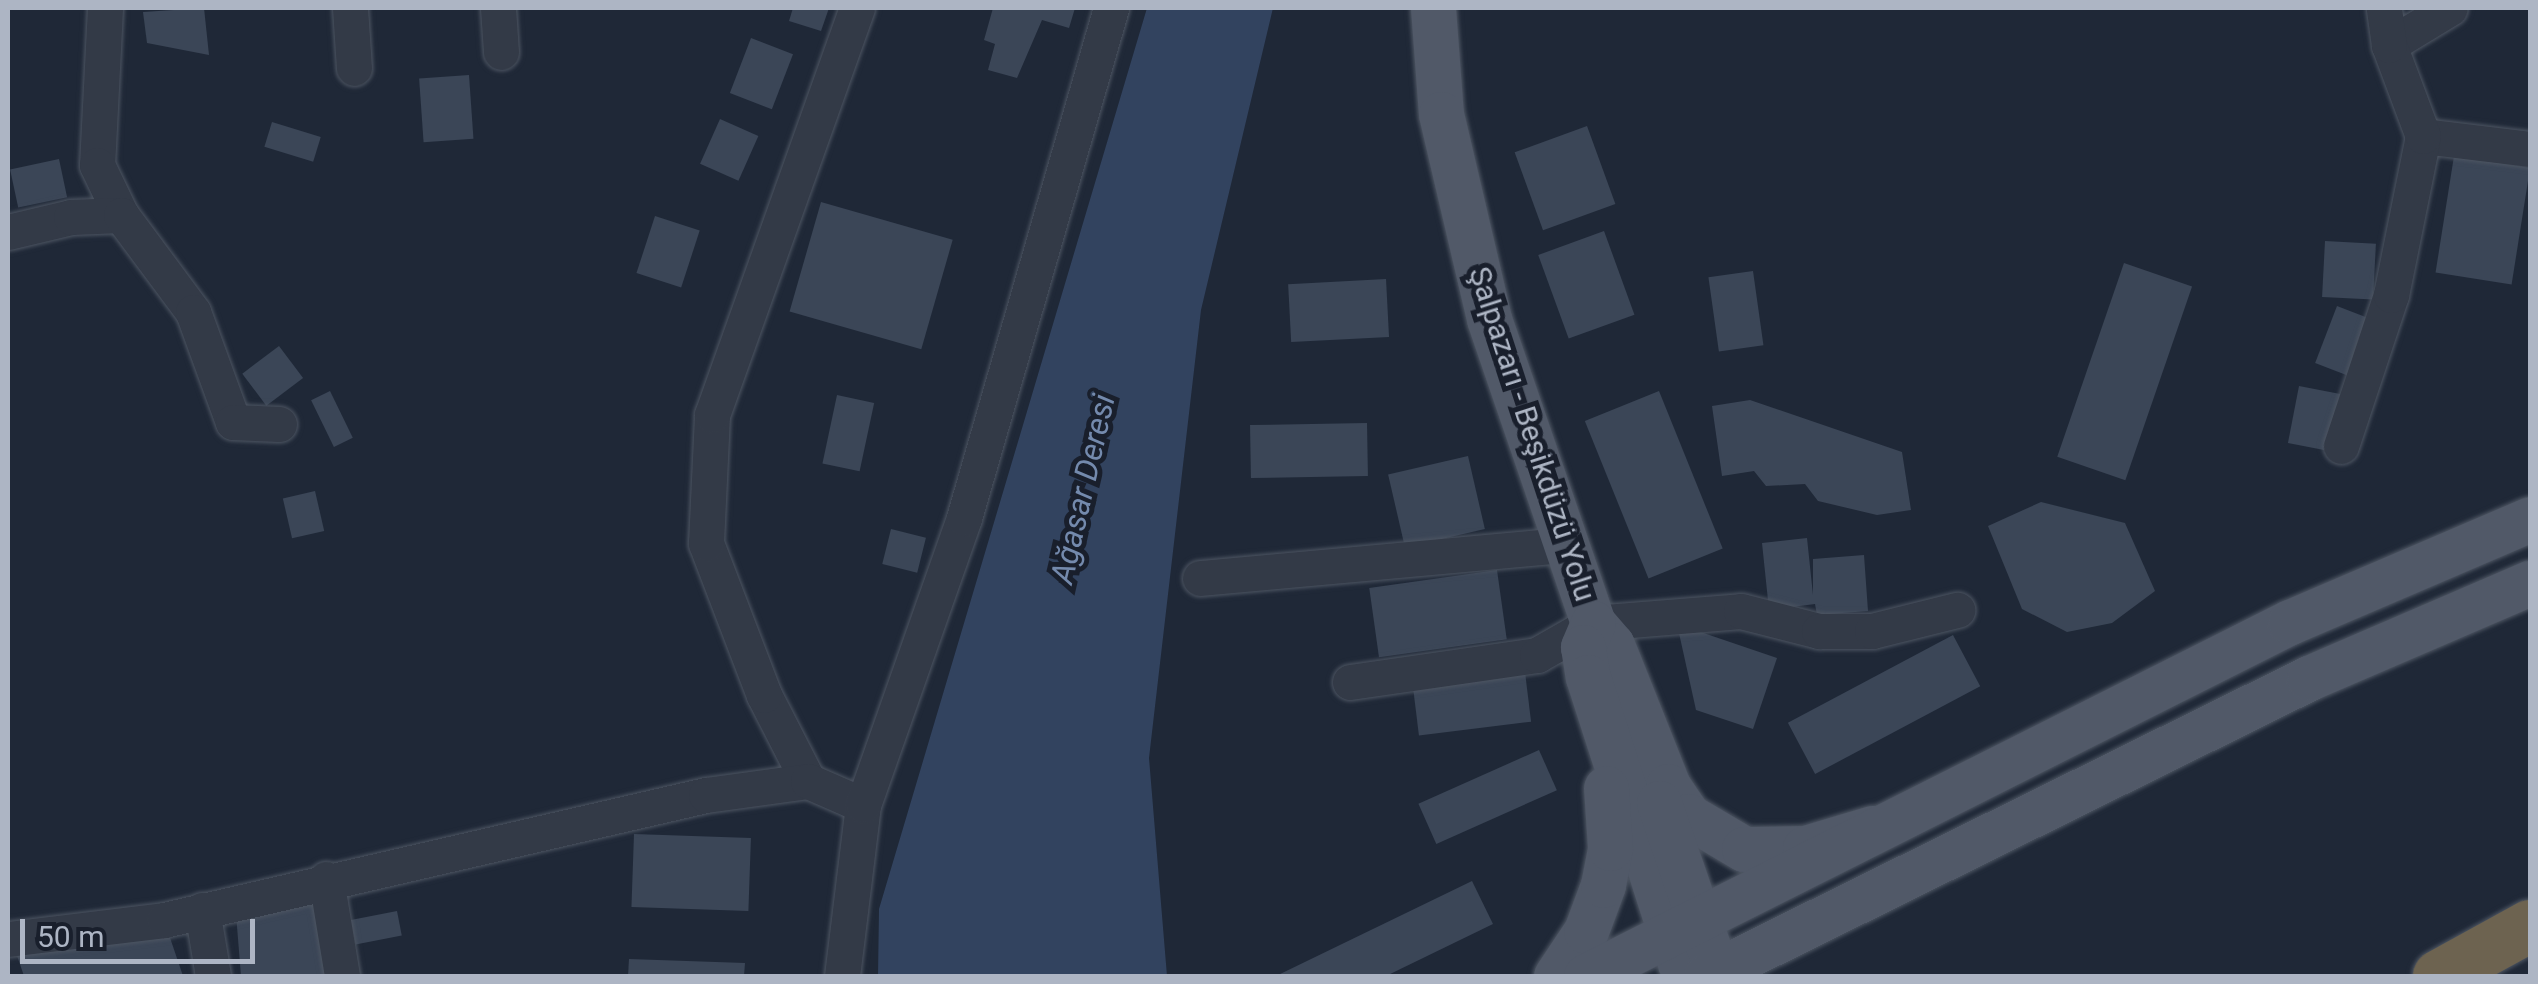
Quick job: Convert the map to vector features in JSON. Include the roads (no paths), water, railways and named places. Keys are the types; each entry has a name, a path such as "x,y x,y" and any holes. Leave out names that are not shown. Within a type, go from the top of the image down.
{"highway":[{"path":"2440,976 2530,926"}],"main road":[{"name":"Şalpazarı - Beşikdüzü Yolu","path":"1433,8 1441,114 1488,319 1564,545 1593,623 1612,645 1629,699"},
{"path":"1586,976 1872,828 2290,622 2530,520"},
{"path":"1629,699 1684,928 1677,961 1700,977 2310,678 2530,583"},
{"path":"1556,976 1586,931 1610,848 1583,647 1593,623"},
{"path":"1588,677 1684,928"},
{"path":"1629,699 1668,786 1688,816 1714,836 1767,851 1805,848 1872,828"}],"street":[{"path":"105,8 97,166 121,215 193,312 233,422 279,424"},
{"path":"350,8 354,68"},
{"path":"498,8 501,52"},
{"path":"808,781 764,695 706,542 712,415 857,8"},
{"path":"842,976 863,804 964,518 1111,8"},
{"path":"2341,446 2392,295 2423,136 2389,45 2384,8"},
{"path":"2389,45 2450,8"},
{"path":"2423,136 2530,149"},
{"path":"8,232 121,215"},
{"path":"1200,578 1564,545"},
{"path":"1350,682 1536,655 1593,623 1741,611 1819,631 1872,631 1957,610"},
{"path":"8,939 202,910 706,795 808,781 863,804"},
{"path":"326,880 342,976"},
{"path":"202,910 213,976"}],"water":[{"name":"Ağasar Deresi","path":"1147,8 1273,8 1201,310 1149,758 1167,976 878,976 879,909"}]}
